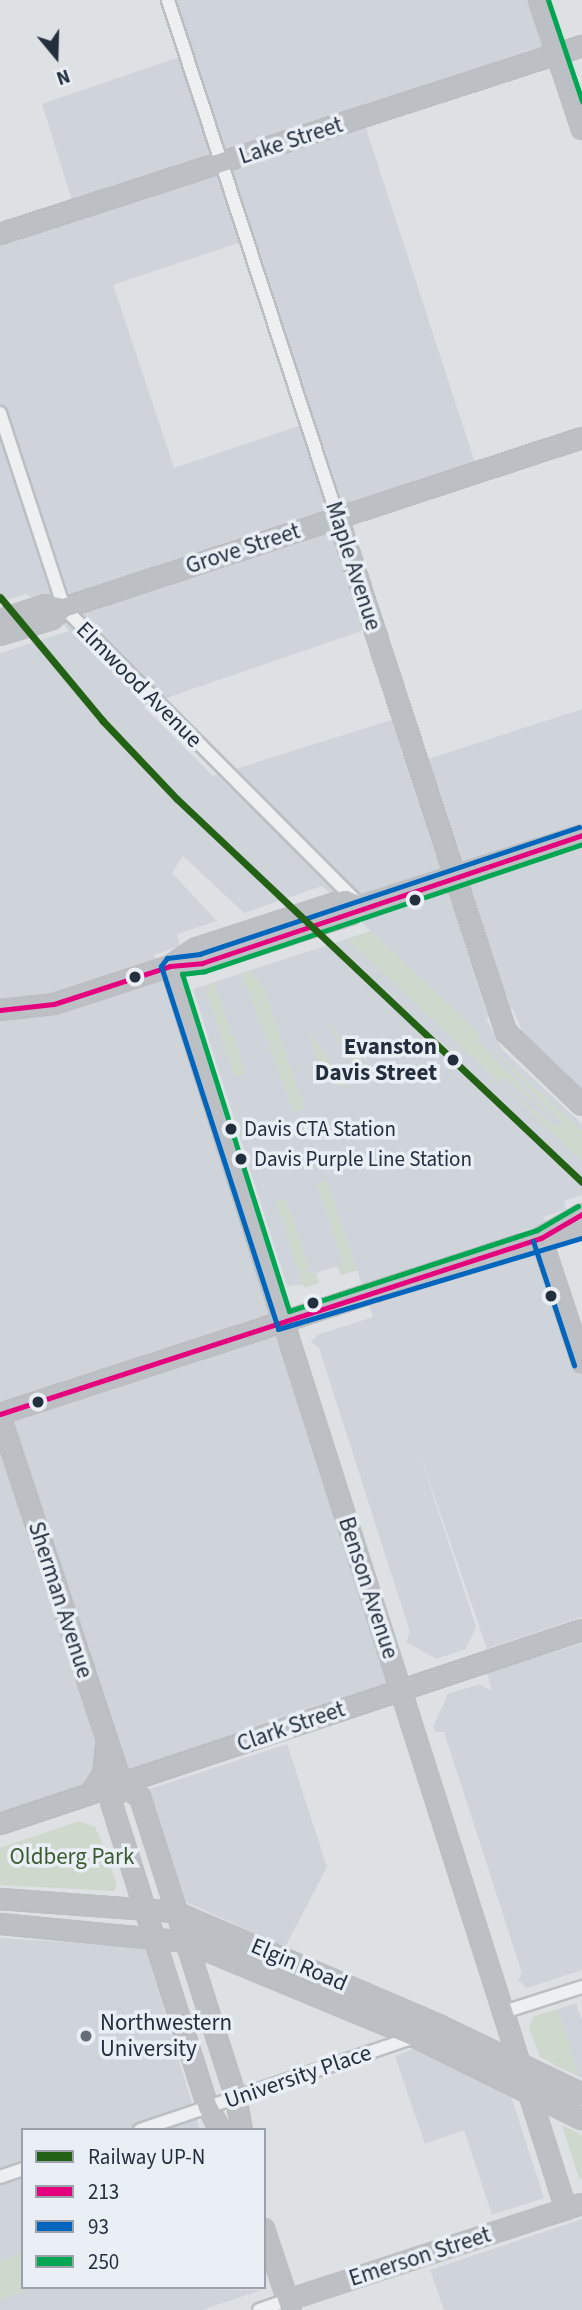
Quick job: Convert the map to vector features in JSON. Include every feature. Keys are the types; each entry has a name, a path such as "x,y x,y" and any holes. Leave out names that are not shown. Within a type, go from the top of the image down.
{"street":[{"name":"Maple Avenue","path":"168,0 506,1032 582,1105"},
{"path":"539,0 582,129"},
{"name":"Lake Street","path":"0,234 582,46"},
{"name":"Elmwood Avenue","path":"0,413 64,608 361,906"},
{"name":"Grove Street","path":"0,635 52,619 64,608 582,438"},
{"name":"Grove Street","path":"0,620 47,605 64,608"},
{"path":"0,1010 54,1004 170,966 225,956 350,915 361,906 582,835"},
{"name":"Benson Avenue","path":"170,966 529,2093 574,2206"},
{"path":"541,1238 582,1214"},
{"path":"0,1415 541,1238 582,1229"},
{"path":"541,1238 582,1362"},
{"name":"Sherman Avenue","path":"0,1415 122,1784 140,1797 236,2097 242,2128"},
{"name":"Clark Street","path":"0,1824 582,1630"},
{"path":"90,1794 103,1775 106,1740"},
{"path":"122,1784 111,1802 208,2107 219,2128"},
{"name":"Elgin Road","path":"0,1899 175,1912 582,2094"},
{"name":"Elgin Road","path":"0,1924 155,1936 186,1942 415,2038 582,2119"},
{"path":"504,2012 582,1987"},
{"name":"University Place","path":"146,2128 415,2038"},
{"path":"0,2177 21,2170"},
{"name":"Emerson Street","path":"259,2310 289,2305 574,2206"},
{"path":"266,2235 289,2305"}],"shaded area":[{"path":"168,0 539,0 557,54 363,119 479,475 341,518 376,626 143,706 213,776 404,716 419,762 582,709 582,1095 524,1036 513,1009 486,1018 502,1049 582,1124 582,1195 564,1201 566,1209 544,1217 582,1338 582,1617 487,1649 414,1437 476,1627 466,1649 436,1659 406,1642 410,1632 319,1348 311,1342 317,1335 373,1317 357,1270 341,1275 337,1266 316,1273 319,1283 287,1286 193,989 371,931 322,886 244,913 183,856 172,873 217,921 177,934 180,946 154,955 392,1687 0,1818 0,653 69,631 53,611 26,594 0,602 0,234 75,210 42,104 185,55","holes":["242,242 302,425 174,468 113,285"]},
{"path":"582,1643 582,1970 527,1988 518,1980 522,1973 444,1732 436,1732 433,1727 448,1694 479,1684 492,1691 487,1673"},
{"path":"287,1744 327,1867 285,1947 184,1901 147,1790"},
{"name":"Northwestern University","path":"0,1938 145,1947 199,2128 21,2128 21,2289 262,2290 202,2310 0,2310"},
{"path":"576,2003 582,2020 582,2078 554,2065 538,2016"},
{"path":"421,2046 511,2096 544,2198 492,2215 464,2130 425,2144 395,2056"},
{"path":"582,2219 582,2310 444,2310 430,2270"}],"green space":[{"path":"371,931 481,1035 477,1040 555,1121 505,1078 500,1083 348,940"},
{"path":"250,971 264,987 304,1109 294,1112 242,974"},
{"path":"214,983 246,1073 235,1077 205,986"},
{"path":"323,1018 362,1059 359,1077 343,1087 324,1079 307,1028 343,1082 358,1071"},
{"path":"486,1043 582,1131 582,1161 503,1086 556,1127 562,1123"},
{"path":"325,1175 357,1270 341,1275 338,1266 343,1263 317,1184 325,1181"},
{"path":"286,1199 309,1267 305,1271 315,1273 319,1283 304,1288 276,1202"},
{"name":"Oldberg Park","path":"79,1821 95,1827 99,1835 117,1885 114,1891 0,1885 0,1848"},
{"path":"558,2009 579,2076 540,2057 529,2027 534,2016"},
{"path":"562,2125 582,2135 582,2179 579,2178"},
{"path":"21,2254 21,2289 31,2289 0,2300 0,2262"}],"rail line":[{"name":"UP-N","path":"0,597 102,720 177,799 582,1182"}],"transit line":[{"name":"250","path":"548,0 582,101"},
{"name":"93","path":"579,827 200,954 167,958 161,966 278,1329 582,1238"},
{"name":"213","path":"0,1010 54,1004 170,966 202,963 582,835"},
{"name":"250","path":"578,1206 537,1230 289,1311 182,974 205,971 582,844"},
{"name":"213","path":"0,1414 541,1238 582,1214"},
{"name":"93","path":"533,1241 574,1365"}],"place":[{"name":"Evanston Davis Street","path":"453,1060"},
{"name":"Davis CTA Station","path":"231,1129"},
{"name":"Davis Purple Line Station","path":"241,1159"},
{"name":"Northwestern University","path":"86,2036"}]}
